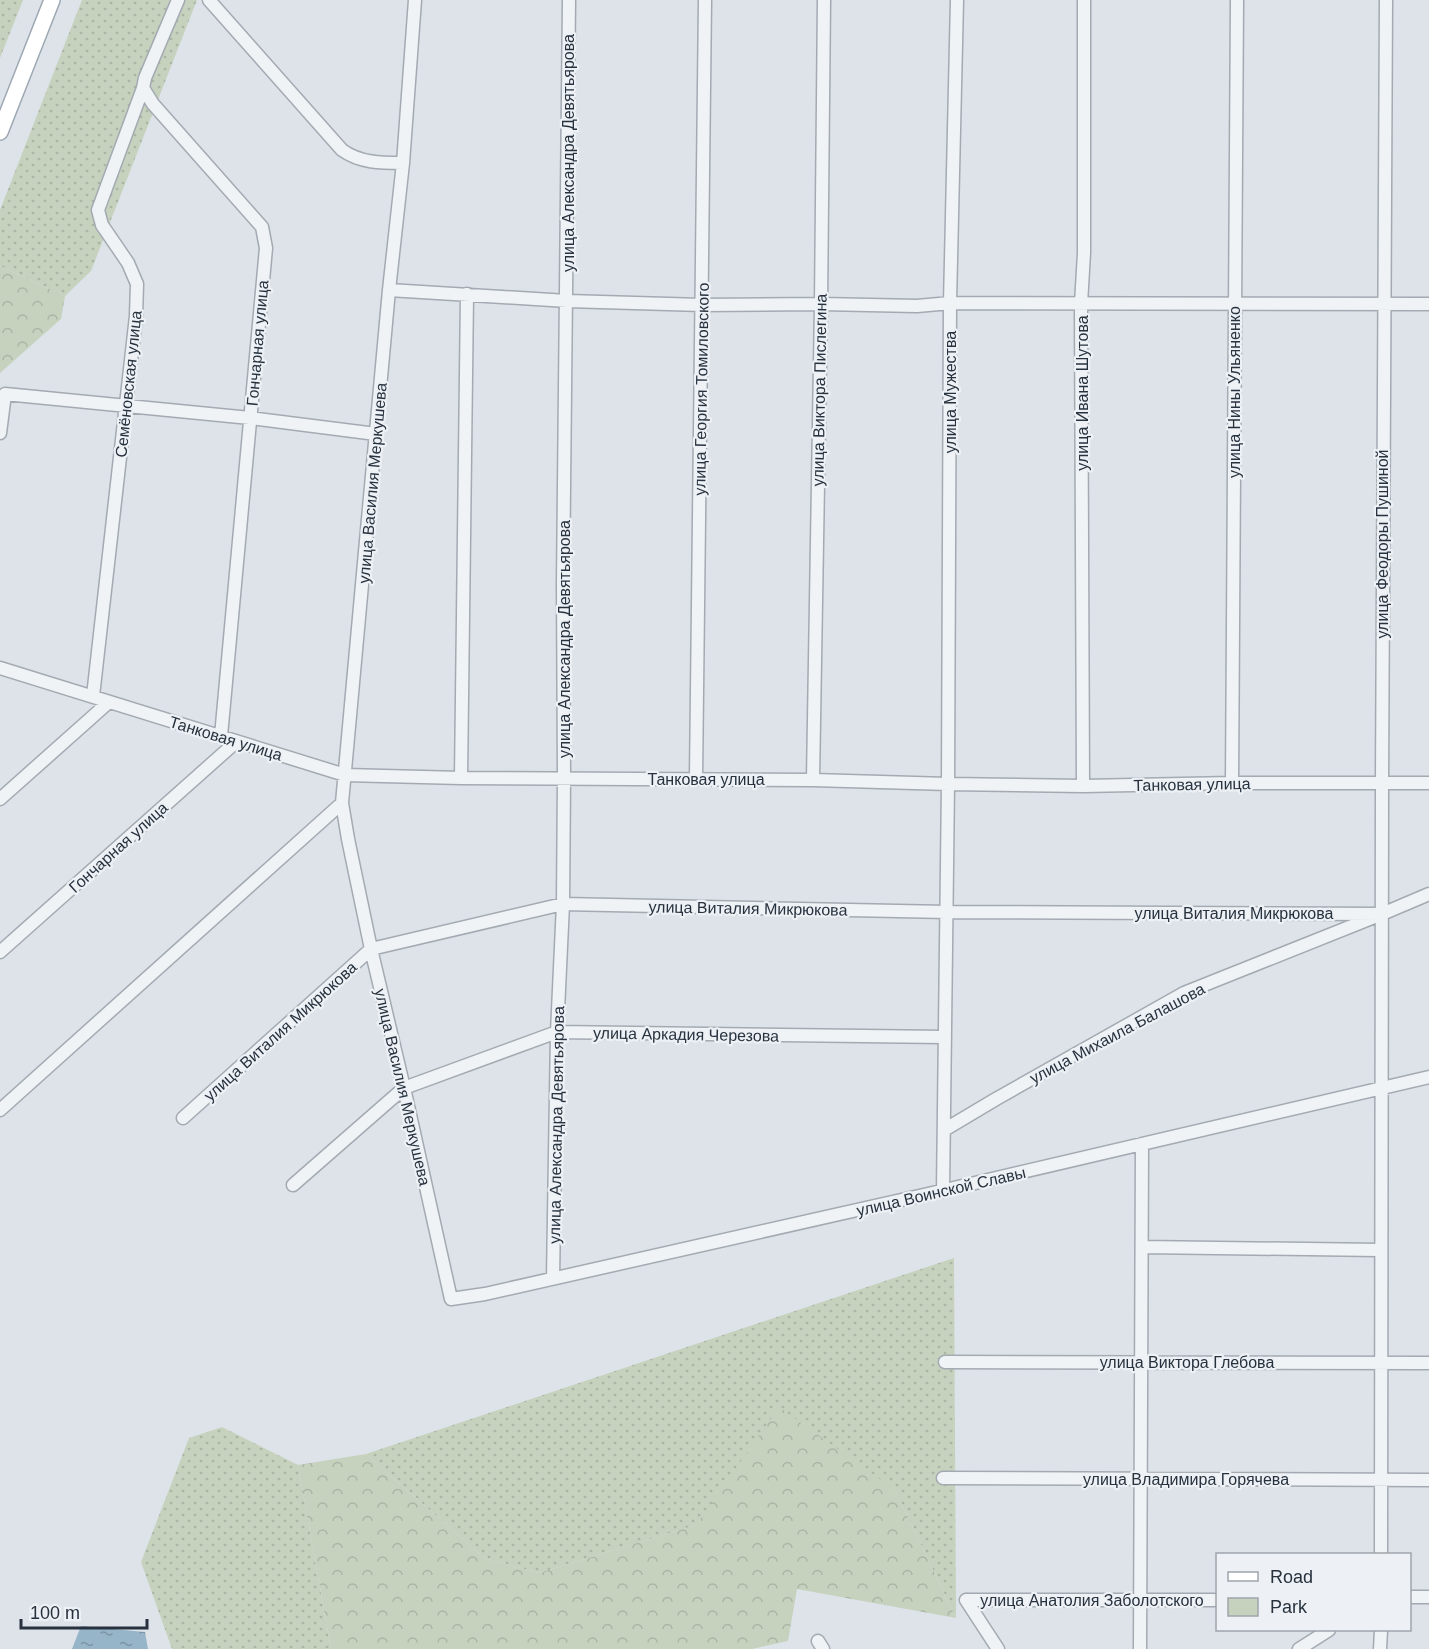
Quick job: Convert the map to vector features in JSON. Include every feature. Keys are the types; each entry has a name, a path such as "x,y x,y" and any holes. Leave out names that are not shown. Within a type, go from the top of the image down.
{"main road":[{"path":"0,132 52,0"}],"street":[{"path":"143,88 145,78 178,0"},
{"path":"209,0 342,150 352,157 365,161 404,163"},
{"name":"улица Василия Меркушева","path":"415,0 404,163 389,290 342,803 371,950 451,1299"},
{"name":"улица Александра Девятьярова","path":"553,1278 557,1032 563,904 563,584 569,0"},
{"name":"улица Георгия Томиловского","path":"696,778 705,0"},
{"name":"улица Виктора Пислегина","path":"813,780 824,0"},
{"name":"улица Мужества","path":"943,1191 947,912 950,303 957,0"},
{"name":"улица Ивана Шутова","path":"1083,786 1081,304 1084,253 1084,0"},
{"name":"улица Нины Ульяненко","path":"1233,783 1237,0"},
{"name":"улица Феодоры Пушиной","path":"1381,1553 1383,303 1386,0"},
{"name":"Семёновская улица","path":"93,696 136,316 137,284 128,263 102,225 98,210 143,88"},
{"name":"Гончарная улица","path":"143,88 153,104 262,227 266,248 220,736"},
{"path":"389,290 567,301 702,305 1429,304"},
{"path":"461,778 466,294"},
{"path":"0,433 4,394 250,418 376,434"},
{"name":"Танковая улица","path":"0,668 345,775 461,778 696,778 1083,786 1429,783"},
{"path":"0,799 109,702"},
{"name":"Гончарная улица","path":"0,952 236,742"},
{"path":"0,1110 342,803"},
{"name":"улица Михаила Балашова","path":"944,1130 1184,993 1429,894"},
{"name":"улица Виталия Микрюкова","path":"183,1118 371,950 563,904 947,912 1382,914"},
{"name":"улица Аркадия Черезова","path":"294,1185 404,1088 557,1032 944,1037"},
{"name":"улица Воинской Славы","path":"451,1299 485,1294 943,1191 1429,1077"},
{"path":"1140,1649 1142,1144"},
{"path":"1143,1247 1380,1250"},
{"name":"улица Виктора Глебова","path":"945,1362 1429,1363"},
{"name":"улица Владимира Горячева","path":"943,1478 1429,1480"},
{"path":"1411,1597 1429,1597"},
{"name":"улица Анатолия Заболотского","path":"998,1649 966,1600 1216,1600"},
{"path":"1299,1649 1326,1631"},
{"path":"1380,1631 1380,1649"}],"green space":[{"path":"0,0 23,0 0,58"},
{"path":"82,0 197,0 91,271 65,296 0,266 0,210"},
{"path":"0,266 65,296 61,319 0,373"},
{"path":"954,1258 956,1618 895,1490 696,1525 539,1573 484,1558 366,1454"},
{"path":"779,1407 895,1490 956,1618 797,1589 788,1641 752,1649 331,1649 298,1465 366,1454 484,1558 539,1573 696,1525"},
{"path":"222,1427 298,1465 331,1649 172,1649 141,1562 189,1438"}],"water":[{"path":"81,1626 145,1632 148,1649 72,1649"}]}
